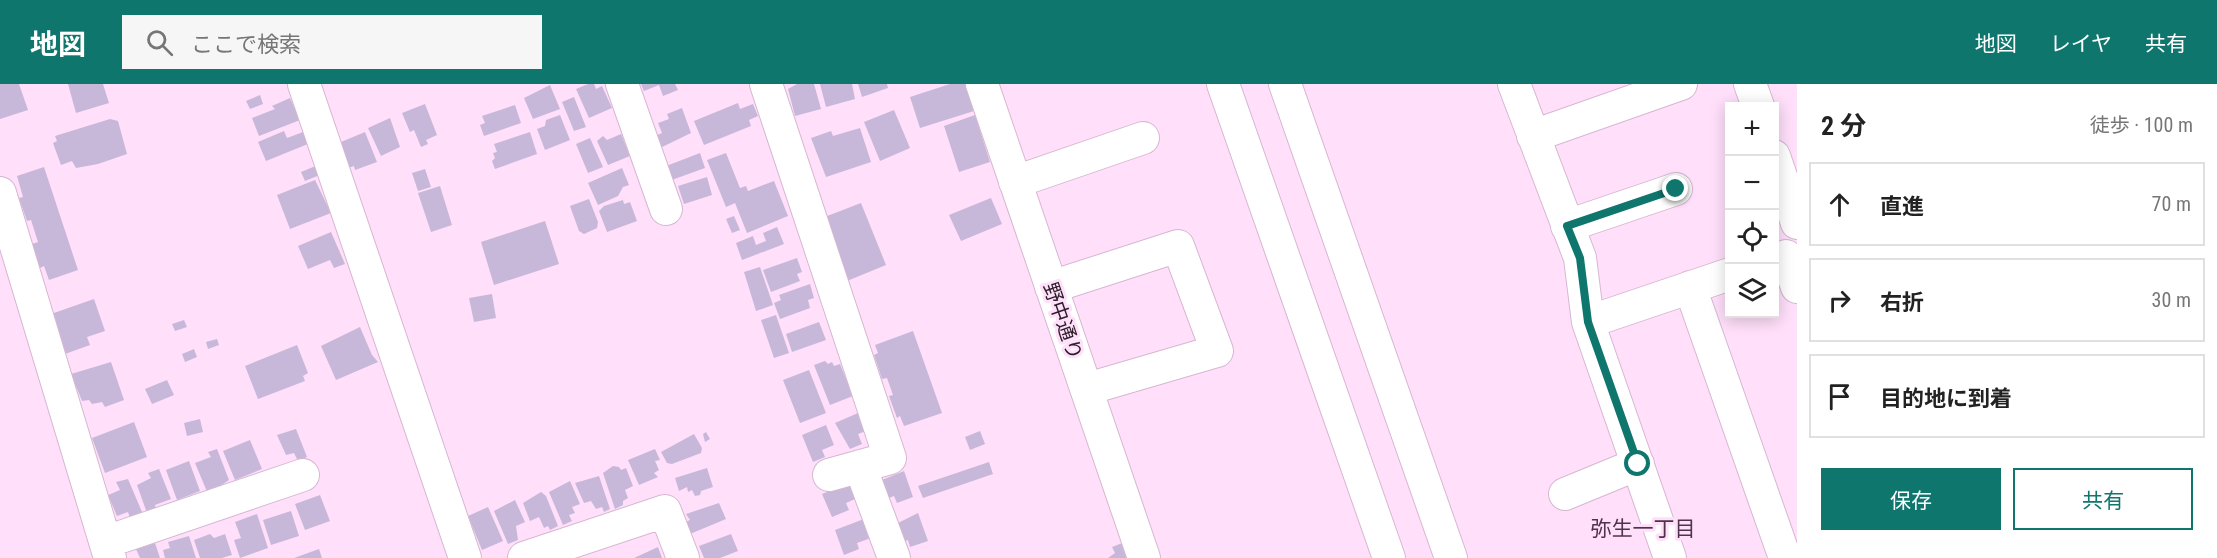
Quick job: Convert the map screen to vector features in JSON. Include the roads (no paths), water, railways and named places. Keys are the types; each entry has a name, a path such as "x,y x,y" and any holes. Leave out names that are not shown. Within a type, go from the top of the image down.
{"street":[{"path":"304,84 465,558"},
{"path":"622,84 666,209"},
{"path":"766,84 890,458 829,475"},
{"name":"野中通り","path":"982,84 1144,558"},
{"path":"1223,84 1389,558"},
{"path":"1285,84 1451,558"},
{"path":"1514,84 1580,258 1588,322 1670,558"},
{"path":"1533,136 1681,84"},
{"path":"1750,84 1757,102"},
{"path":"1015,182 1143,138"},
{"path":"1779,171 1797,223"},
{"path":"1567,226 1676,189"},
{"path":"0,193 108,550 303,475"},
{"path":"1051,287 1178,246 1217,351 1087,389"},
{"path":"1786,256 1797,287"},
{"path":"1588,322 1725,276"},
{"path":"1690,287 1785,558"},
{"path":"1565,494 1638,464"},
{"path":"860,466 894,558"},
{"path":"524,558 665,511 683,558"}],"district":[{"name":"弥生一丁目","path":"1643,529"}]}
